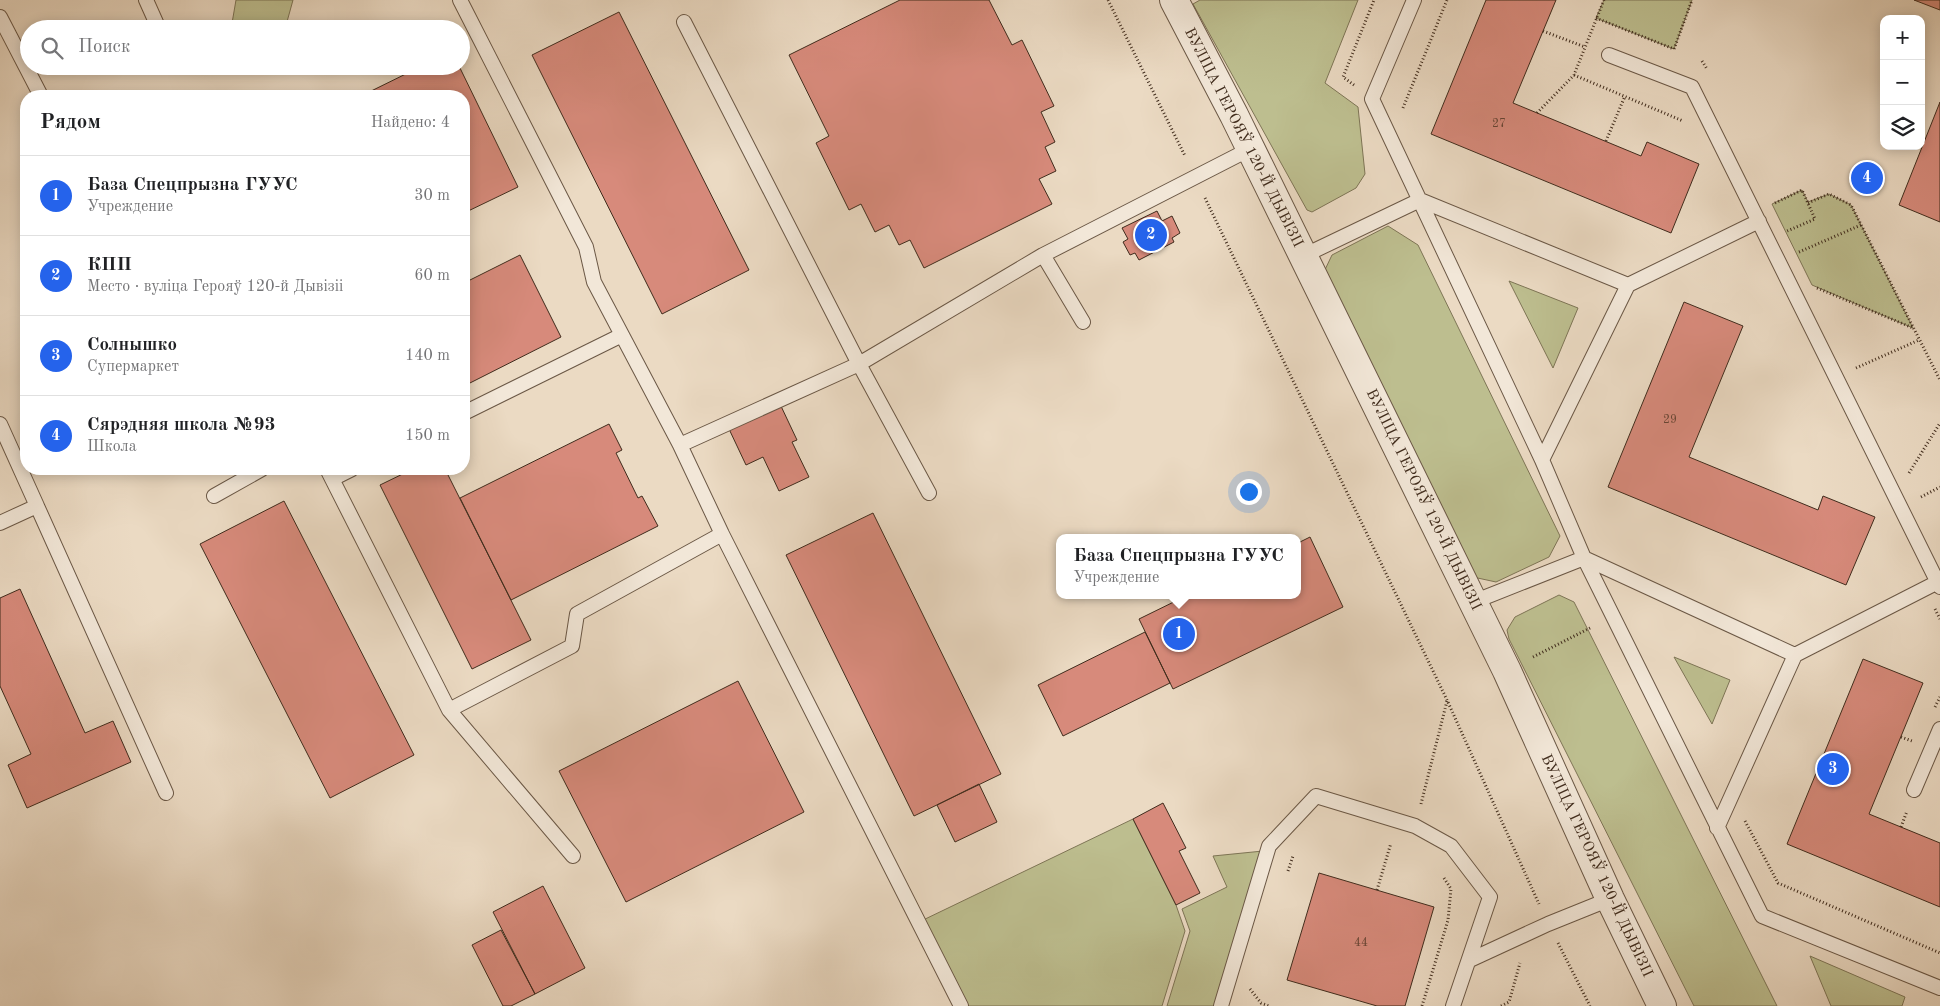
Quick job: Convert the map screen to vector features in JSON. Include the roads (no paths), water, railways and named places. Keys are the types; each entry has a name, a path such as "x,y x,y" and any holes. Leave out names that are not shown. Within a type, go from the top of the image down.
{"street":[{"name":"ВУЛІЦА ГЕРОЯЎ 120-Й ДЫВІЗІІ","path":"1174,0 1250,149 1473,602 1610,899 1662,1006"}],"lane":[{"path":"146,0 155,20"},
{"path":"460,0 586,247 594,282 680,445 722,534 961,1006"},
{"path":"1414,0 1372,99 1542,460 1584,558 1762,916 1940,988"},
{"path":"0,17 20,56"},
{"path":"684,22 859,364 929,493"},
{"path":"1609,54 1692,87 1939,584 1795,654 1717,828"},
{"path":"30,75 38,90"},
{"path":"680,445 859,364 1043,255 1250,149"},
{"path":"1303,256 1420,200 1628,285"},
{"path":"1542,460 1628,285 1759,221"},
{"path":"1043,255 1083,322"},
{"path":"470,410 622,335"},
{"path":"0,424 20,468"},
{"path":"23,475 166,793"},
{"path":"214,496 251,475"},
{"path":"330,475 449,710 574,856"},
{"path":"0,523 37,506"},
{"path":"449,710 572,646 577,614 722,534"},
{"path":"1473,602 1584,558 1795,654"},
{"path":"1914,790 1940,729"},
{"path":"1221,1006 1269,846 1316,796 1415,826 1451,846 1490,897 1453,1006"},
{"path":"1470,960 1548,924 1610,899"}],"place":[{"name":"Сярэдняя школа №93","path":"1867,178"},
{"name":"КПП","path":"1151,235"},
{"name":"База Спецпрызна ГУУС","path":"1179,634"},
{"name":"Солнышко","path":"1833,769"}]}
